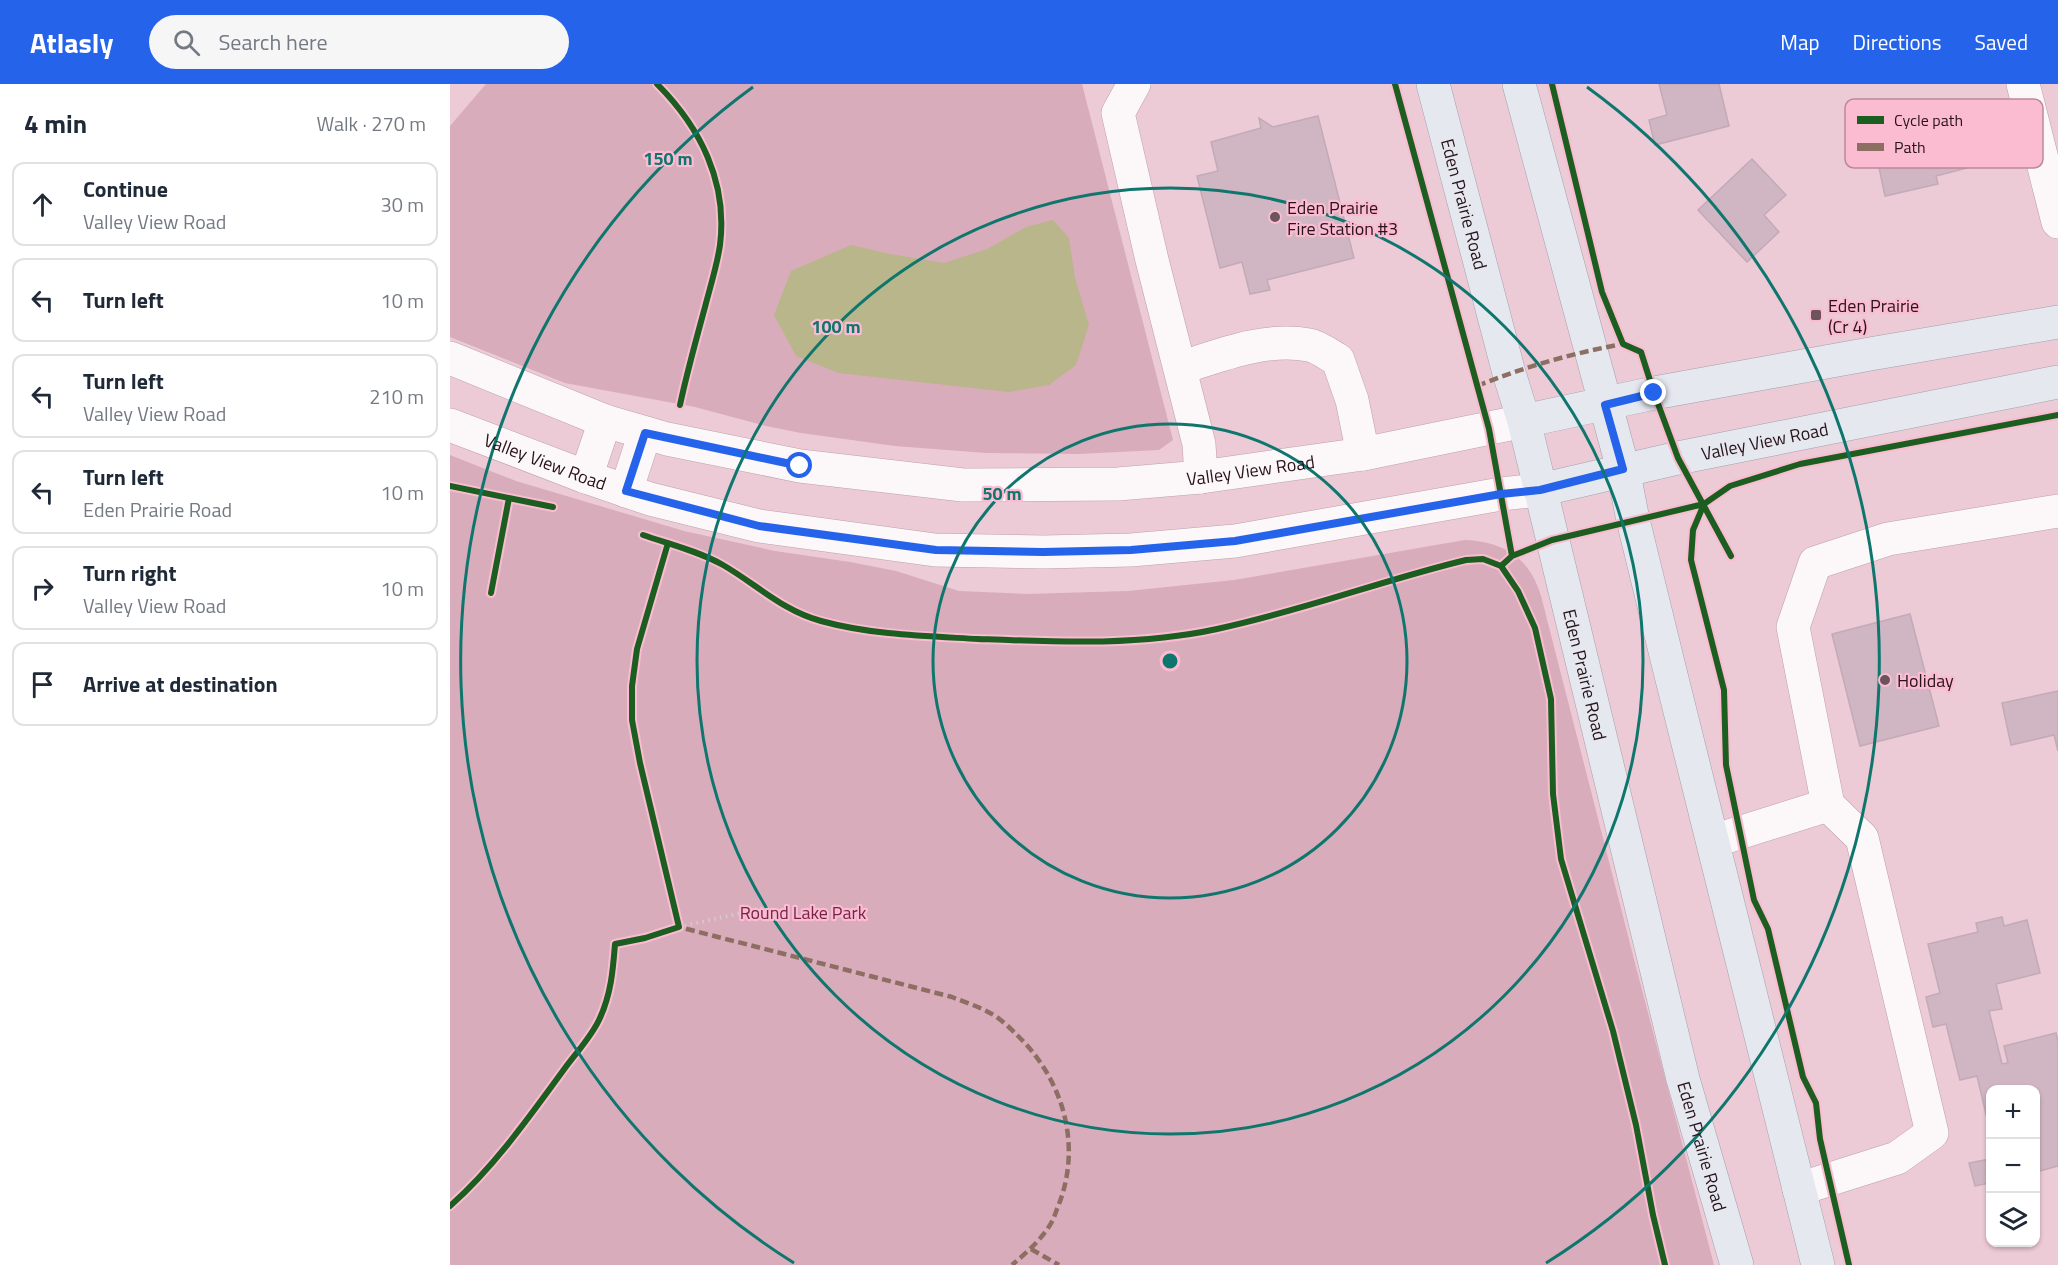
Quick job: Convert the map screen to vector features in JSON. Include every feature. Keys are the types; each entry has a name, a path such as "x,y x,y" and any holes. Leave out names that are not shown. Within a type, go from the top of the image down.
{"main road":[{"name":"Eden Prairie Road","path":"1433,84 1509,373 1524,421 1683,1079 1737,1265"},
{"path":"1519,84 1623,469 1646,575 1818,1265"},
{"name":"Valley View Road","path":"1524,421 1654,393 2058,322"},
{"name":"Valley View Road","path":"1540,490 1623,469 2058,382"}],"street":[{"path":"1134,84 1119,113 1152,260 1199,444 1201,477"},
{"path":"2023,84 2027,99"},
{"path":"2043,163 2058,222"},
{"path":"1180,368 1248,347 1284,344 1310,345 1338,360 1352,400 1364,454"},
{"name":"Valley View Road","path":"450,358 605,421 645,433 800,466 963,485 1118,484 1201,477 1364,454 1524,421"},
{"path":"586,477 605,421"},
{"name":"Valley View Road","path":"450,425 626,491 759,526 936,550 1043,552 1131,550 1235,541 1501,494 1540,490"},
{"path":"626,491 645,433"},
{"path":"1798,1189 1897,1158 1932,1132 1862,838 1828,805 1793,627 1815,562 1888,539 2058,511"},
{"path":"1713,841 1828,805"}],"path":[{"path":"677,916 679,927 772,906"}],"green space":[{"path":"486,84 1082,84 1173,440 1159,450 1078,454 986,453 895,446 801,433 695,407 565,383 450,337 450,126"},
{"name":"Round Lake Park","path":"450,455 516,481 684,531 775,551 896,571 959,591 1027,594 1128,591 1234,580 1465,540 1492,544 1513,554 1530,571 1541,596 1714,1265 450,1265"}],"shaded area":[{"path":"1053,220 1069,238 1075,278 1089,325 1076,365 1049,385 1009,392 839,373 796,356 774,315 791,271 851,245 944,263 987,249 1026,227"}],"building":[{"path":"1659,84 1719,84 1729,126 1655,145 1649,120 1667,115"},
{"name":"Eden Prairie Fire Station #3","path":"1318,116 1354,258 1267,280 1270,290 1250,294 1242,262 1220,268 1197,176 1218,171 1211,142 1261,128 1259,118 1273,127"},
{"path":"1752,159 1786,195 1764,215 1779,232 1747,262 1698,210"},
{"path":"1879,168 1967,168 1936,176 1938,184 1885,196"},
{"name":"Holiday","path":"1910,614 1939,726 1860,746 1832,634"},
{"path":"2058,691 2058,751 2054,735 2011,745 2002,703"},
{"path":"2002,917 2004,926 2027,920 2040,973 1996,984 2002,1009 1989,1011 2002,1064 2008,1063 2004,1046 2056,1033 2058,1042 2058,1166 2040,1171 2040,1085 1986,1085 1986,1114 1977,1076 1960,1080 1946,1024 1933,1027 1926,997 1940,993 1928,944 1978,932 1976,923"},
{"path":"1986,1160 1986,1184 1975,1186 1969,1163"}],"marked path":[{"path":"1477,386 1549,361 1623,344"},
{"path":"673,929 679,927 952,997 981,1008 1005,1023 1034,1053 1057,1093 1064,1114 1069,1159 1066,1181 1051,1223 1037,1242 1012,1265"},
{"path":"1031,1249 1059,1265"}],"cycle path":[{"path":"657,84 686,118 698,137 708,157 720,199 720,245 717,261 680,405"},
{"path":"1395,84 1489,429 1512,556"},
{"path":"1552,84 1602,292 1623,344 1641,352 1678,458 1731,556"},
{"path":"1501,566 1512,556 1552,540 1704,504 1730,486 1800,464 2058,415"},
{"path":"450,486 553,507"},
{"path":"491,593 509,498"},
{"path":"1704,504 1693,530 1691,560 1724,690 1726,765 1754,900 1768,929 1803,1077 1816,1103 1820,1139 1849,1265"},
{"path":"643,535 713,560 782,604 807,617 840,626 899,634 1008,640 1098,642 1188,634 1249,622 1466,560 1483,559 1501,566 1518,591 1535,628 1551,699 1553,794 1561,859 1613,1031 1636,1125 1665,1265"},
{"path":"450,1206 482,1175 511,1140 592,1033 609,992 615,944 645,938 679,927 632,720 632,686 637,649 668,543"}],"place":[{"name":"Eden Prairie Fire Station #3","path":"1275,217"},
{"name":"Eden Prairie (Cr 4)","path":"1816,315"},
{"name":"Holiday","path":"1885,680"}],"route":[{"path":"800,466 645,433 626,491 759,526 936,550 977,552 1131,550 1235,541 1501,494 1540,490 1623,469 1605,405 1654,393"}]}
